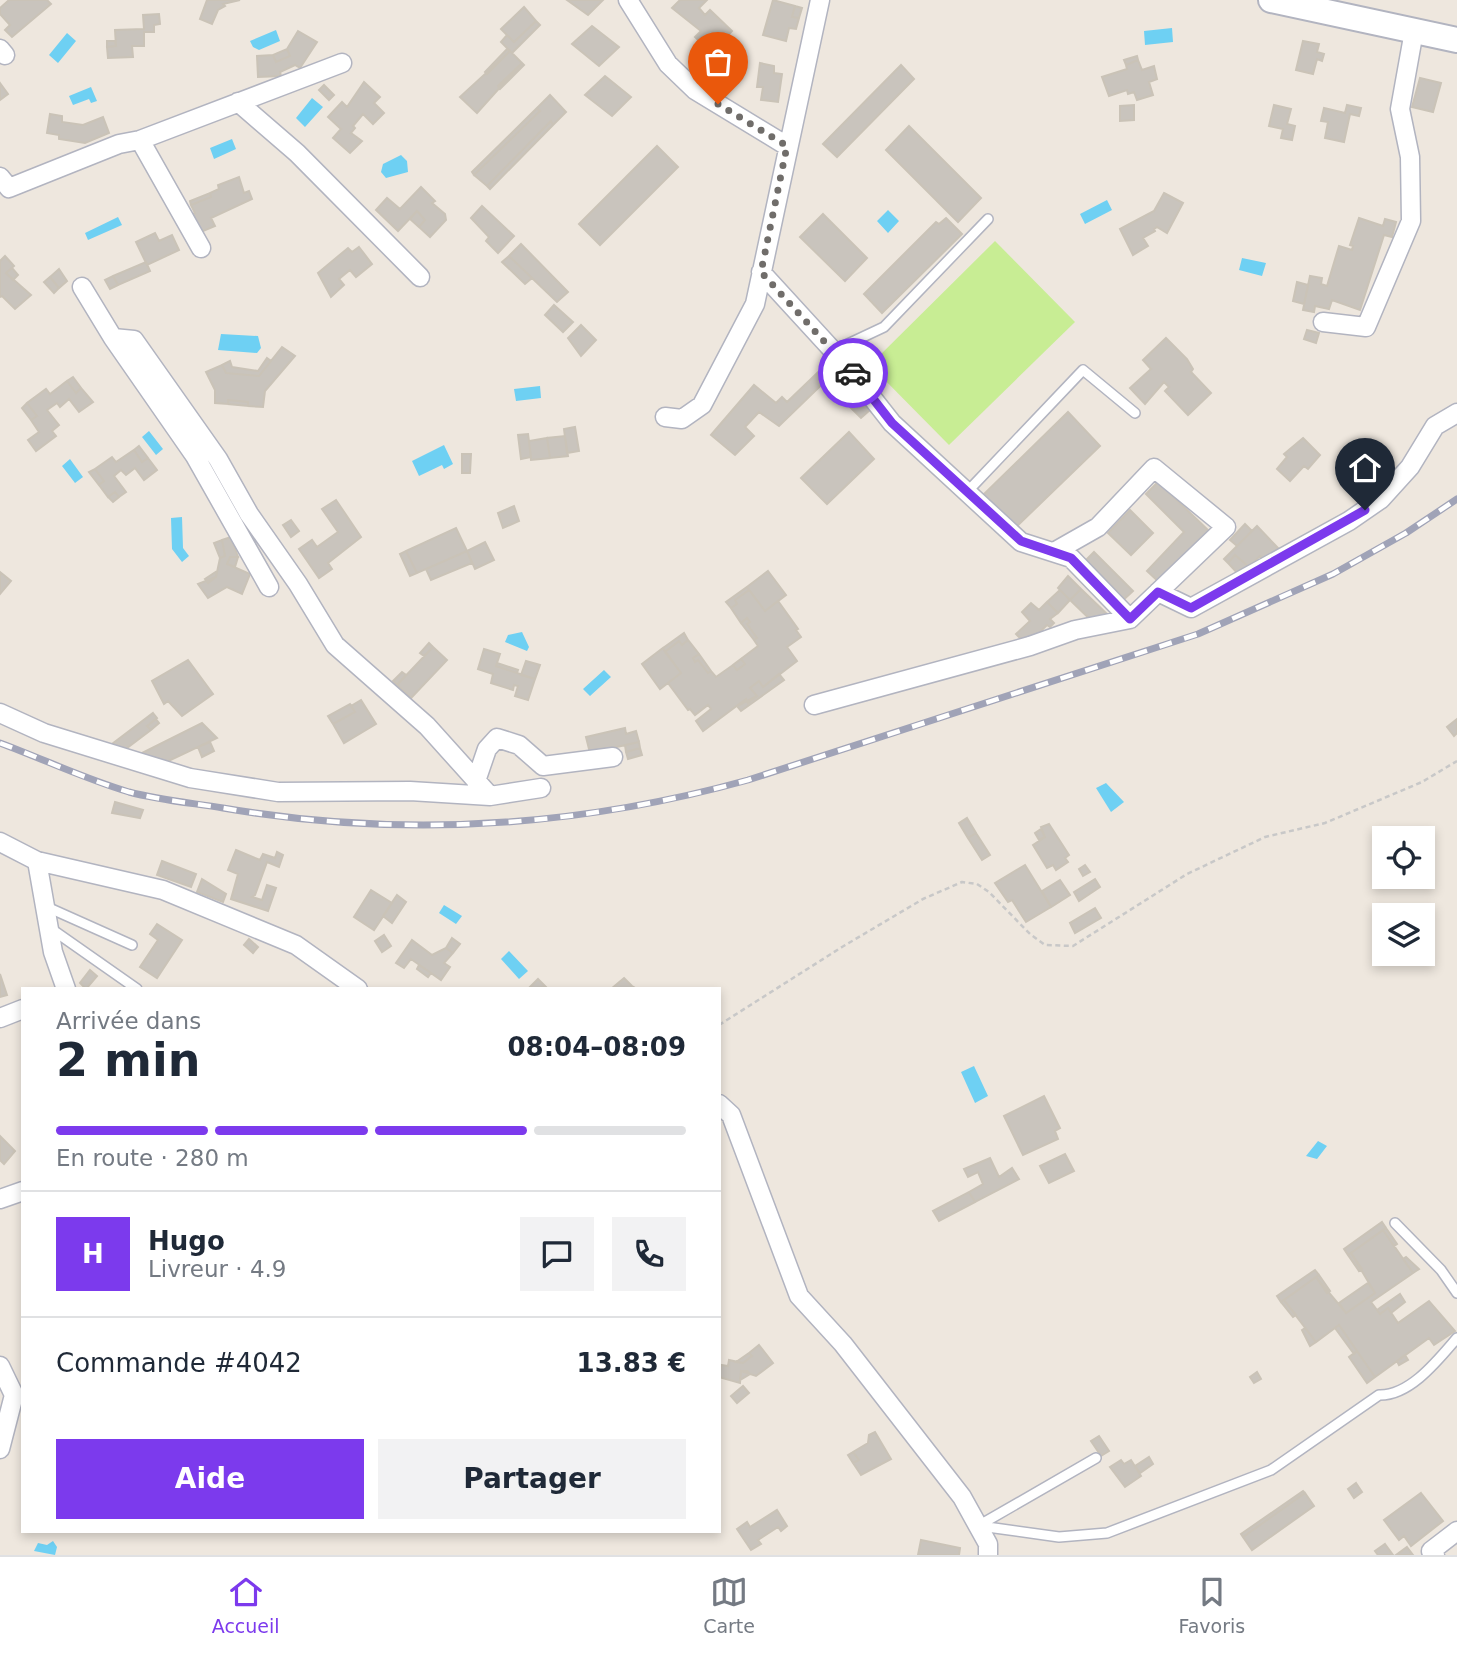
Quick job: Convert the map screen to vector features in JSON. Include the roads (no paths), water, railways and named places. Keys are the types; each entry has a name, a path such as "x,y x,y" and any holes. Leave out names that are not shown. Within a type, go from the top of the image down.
{"street":[{"path":"628,0 668,64 695,90 787,146"},
{"path":"665,417 682,419 702,405 755,304 820,0"},
{"path":"1271,0 1457,40"},
{"path":"1413,32 1457,51"},
{"path":"1322,322 1366,327 1411,221 1410,157 1399,109 1413,32"},
{"path":"0,177 9,188 119,144 140,140 342,63"},
{"path":"238,102 297,153 420,277"},
{"path":"140,140 201,247"},
{"path":"761,272 833,351 892,423 1021,541 1071,558 1130,619"},
{"path":"82,287 113,338 195,456 269,587"},
{"path":"113,338 134,340 218,459 248,514 298,584 335,645 427,726 490,796"},
{"path":"1158,592 1191,608 1349,521 1381,499 1402,475 1434,426 1457,413"},
{"path":"814,705 1030,646 1075,631 1130,619 1226,527 1154,468 1098,527 1054,552"},
{"path":"0,713 44,733 190,778 278,792 411,792 490,796 541,788"},
{"path":"476,781 487,749 497,738 519,745 543,766 613,757"},
{"path":"0,842 37,861 163,890 296,945 355,987"},
{"path":"37,861 49,927 65,987"},
{"path":"0,1018 21,1010"},
{"path":"721,1106 730,1115 799,1296 843,1344 962,1497 988,1544 989,1555"},
{"path":"0,1199 21,1192"},
{"path":"0,1366 14,1395 0,1449"},
{"path":"1435,1555 1431,1551 1457,1531"}],"lane":[{"path":"833,351 884,327 988,219"},
{"path":"967,492 1083,370 1135,414"},
{"path":"45,907 132,946"},
{"path":"49,927 134,987"},
{"path":"1395,1223 1441,1270 1457,1293"},
{"path":"978,1526 1059,1537 1107,1533 1271,1470 1378,1395 1391,1395 1418,1378 1435,1364 1457,1338"},
{"path":"978,1526 1096,1458"}],"water":[{"path":"1172,28 1173,42 1145,45 1144,31"},
{"path":"276,30 280,41 259,50 253,47 250,41"},
{"path":"67,33 76,41 58,63 49,55"},
{"path":"91,87 97,101 91,103 89,99 73,105 69,96"},
{"path":"312,98 323,107 305,127 296,118"},
{"path":"232,139 236,149 214,159 210,148"},
{"path":"401,155 407,161 408,172 386,178 381,172 383,164"},
{"path":"1107,200 1112,210 1085,224 1080,214"},
{"path":"888,210 899,221 888,233 877,221"},
{"path":"118,217 122,225 88,240 85,233"},
{"path":"1242,258 1266,263 1262,276 1239,270"},
{"path":"221,334 258,336 261,348 257,353 218,350"},
{"path":"540,386 541,398 516,401 514,389"},
{"path":"149,431 163,449 156,455 142,437"},
{"path":"444,445 453,464 444,469 442,465 419,476 412,461"},
{"path":"70,459 83,477 75,483 62,466"},
{"path":"182,517 183,548 189,556 182,562 172,549 171,518"},
{"path":"522,632 529,647 527,651 505,642 508,635"},
{"path":"604,670 611,677 590,696 583,689"},
{"path":"1106,783 1124,802 1111,812 1096,788"},
{"path":"444,905 462,916 456,924 439,913"},
{"path":"509,951 528,971 519,979 501,959"},
{"path":"974,1066 988,1096 975,1103 961,1072"},
{"path":"1318,1141 1327,1146 1317,1159 1306,1156"},
{"path":"53,1541 57,1547 55,1555 34,1551 38,1543 47,1545"}],"railway":[{"path":"0,743 129,792 289,817 421,825 553,818 618,809 748,780 1198,634 1333,574 1406,533 1457,499"}]}
